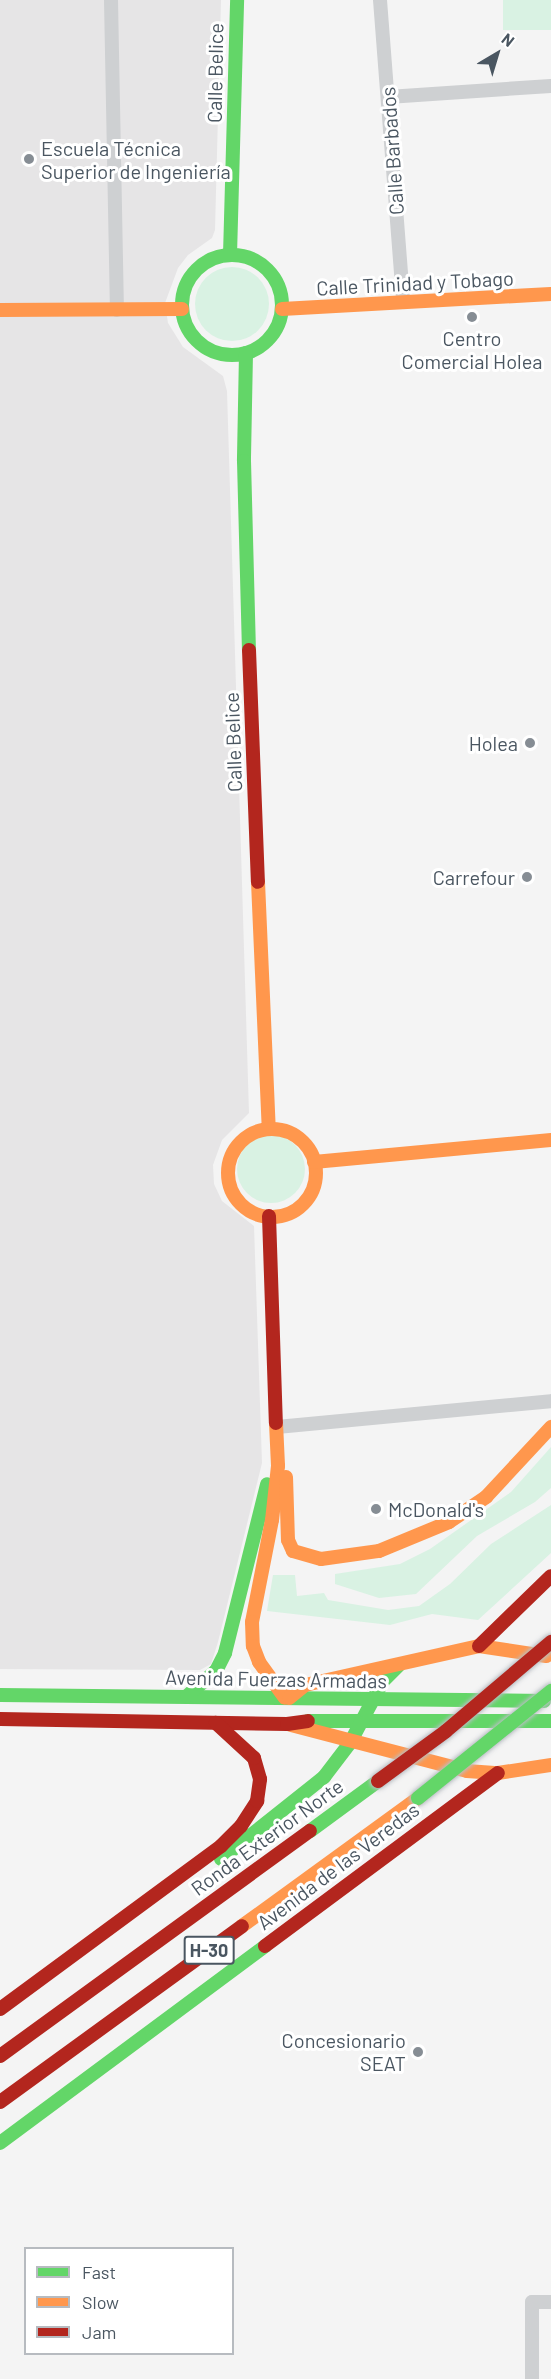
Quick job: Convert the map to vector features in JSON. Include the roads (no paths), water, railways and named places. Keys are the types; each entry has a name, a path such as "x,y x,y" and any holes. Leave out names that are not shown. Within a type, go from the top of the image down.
{"main road":[{"name":"Calle Belice","path":"230,255 237,0"},
{"path":"230,255 257,262 271,274 280,290 282,309 270,336 246,352 224,354 204,346 189,330 182,309 184,289 194,271 210,259 230,255"},
{"name":"Calle Trinidad y Tobago","path":"282,309 551,294"},
{"path":"0,310 182,309"},
{"name":"Calle Belice","path":"246,352 244,461 251,724 269,1129"},
{"path":"269,1129 298,1137 314,1162 314,1183 305,1201 290,1213 269,1216 254,1212 240,1203 228,1174 231,1157 240,1143 253,1133 269,1129"},
{"path":"314,1162 551,1140"},
{"path":"269,1216 278,1466 272,1520 252,1622 253,1646 259,1662 287,1698 305,1685 479,1646 551,1657"},
{"path":"278,1466 286,1475 288,1540 293,1551 302,1556 339,1557 379,1551 449,1522 486,1497 551,1427"},
{"path":"188,1696 216,1671 225,1653 276,1450"},
{"path":"479,1646 551,1576"},
{"name":"Ronda Exterior Norte","path":"0,2055 446,1731 551,1642"},
{"path":"172,1883 205,1871 301,1800 324,1777 350,1743 383,1681 399,1665"},
{"name":"H-30","path":"0,2102 418,1798 551,1690"},
{"name":"Avenida Fuerzas Armadas","path":"0,1695 551,1701"},
{"path":"372,1699 376,1720 390,1753"},
{"name":"Avenida Fuerzas Armadas","path":"0,1719 286,1724 362,1720 551,1721"},
{"path":"0,2009 221,1846 241,1826 257,1801 260,1779 255,1758 242,1742 216,1723"},
{"path":"286,1724 350,1743 467,1771 498,1773 551,1765"},
{"name":"Avenida de las Veredas","path":"0,2143 498,1773"}],"street":[{"path":"111,0 117,310"},
{"name":"Calle Barbados","path":"380,0 403,302"},
{"path":"388,97 551,86"},
{"path":"277,1427 551,1401"},
{"path":"532,2379 532,2302 551,2302"}],"place":[{"name":"Escuela Técnica Superior de Ingeniería","path":"29,159"},
{"name":"Centro Comercial Holea","path":"472,317"},
{"name":"Holea","path":"530,743"},
{"name":"Carrefour","path":"527,877"},
{"name":"McDonald's","path":"376,1509"},
{"name":"Concesionario SEAT","path":"418,2052"}]}
